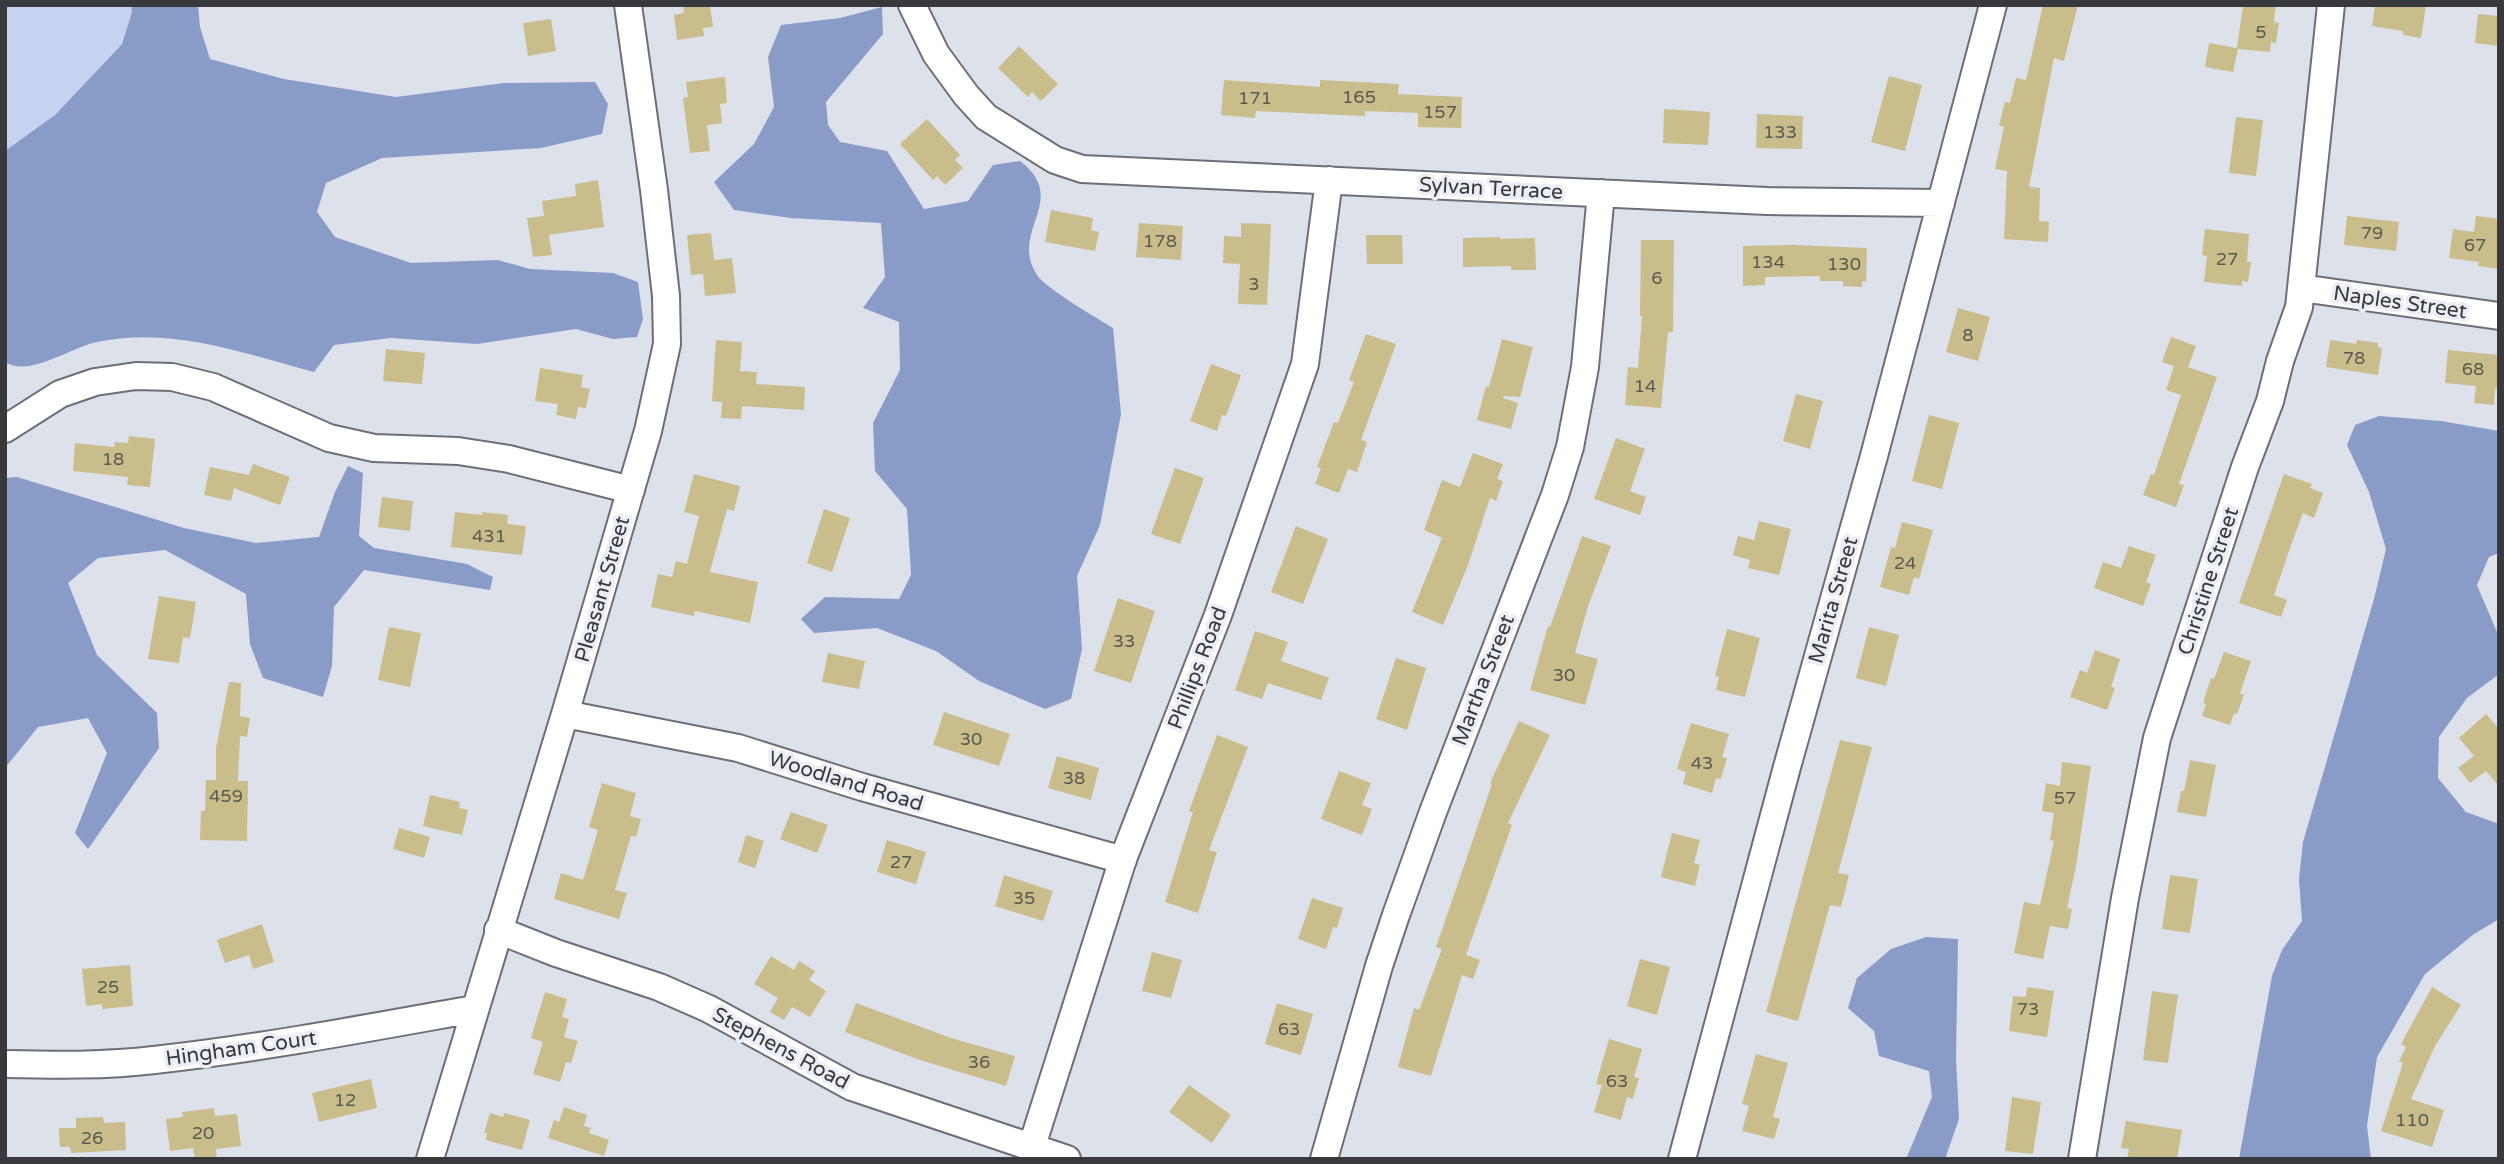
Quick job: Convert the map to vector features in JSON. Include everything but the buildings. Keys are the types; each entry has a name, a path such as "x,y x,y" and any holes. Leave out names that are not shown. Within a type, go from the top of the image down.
{"street":[{"name":"Pleasant Street","path":"430,1159 631,490 648,431 667,344 666,296 654,191 628,5"},
{"name":"Sylvan Terrace","path":"912,5 933,50 976,106 999,127 1055,160 1082,169 1767,201 1941,203"},
{"path":"1941,203 1993,5"},
{"name":"Christine Street","path":"2082,1159 2125,898 2157,738 2299,307 2331,5"},
{"name":"Phillips Road","path":"1031,1149 1123,860 1218,615 1305,364 1329,180"},
{"name":"Martha Street","path":"1324,1159 1383,954 1433,812 1546,518 1570,447 1585,367 1601,193"},
{"name":"Marita Street","path":"1682,1159 1941,203"},
{"name":"Naples Street","path":"2301,288 2499,316"},
{"path":"5,429 60,394 95,382 136,376 172,377 213,387 329,438 374,448 457,451 509,459 631,490"},
{"name":"Woodland Road","path":"565,714 738,748 862,787 1123,860"},
{"name":"Stephens Road","path":"498,930 659,988 709,1009 852,1087 1067,1159"},
{"name":"Hingham Court","path":"5,1064 152,1061 313,1038 474,1009"}],"shaded area":[{"path":"5,5 131,5 132,12 122,43 55,115 5,151"},
{"path":"131,5 198,5 200,27 210,59 284,79 396,97 504,83 595,82 608,104 602,134 541,148 382,158 326,183 317,212 335,237 411,263 498,260 530,269 613,273 638,282 643,319 637,337 613,339 576,329 477,344 391,338 334,345 314,372 207,344 152,337 97,342 38,364 15,366 5,362 5,151 55,115 122,44 132,12"},
{"path":"882,7 883,34 826,102 828,125 840,142 887,151 924,209 968,201 993,165 1020,161 1034,175 1040,189 1040,203 1029,244 1030,259 1037,275 1060,295 1113,328 1121,414 1100,525 1077,576 1082,649 1071,699 1045,709 979,681 936,651 877,628 814,633 801,619 825,597 899,599 911,575 907,509 875,471 873,423 900,370 899,322 863,308 885,277 881,223 791,218 734,210 714,182 754,144 774,107 768,57 781,25 840,18"},
{"path":"2379,416 2441,421 2499,431 2499,553 2489,557 2477,585 2499,637 2499,674 2467,698 2439,737 2438,778 2466,812 2499,824 2499,919 2474,934 2425,974 2377,1057 2367,1126 2371,1159 2239,1159 2272,976 2282,950 2302,921 2299,879 2303,842 2386,549 2369,492 2347,445 2355,425"},
{"path":"348,466 363,473 359,536 374,548 467,564 493,577 490,590 364,570 334,607 332,666 323,697 263,678 250,644 246,594 165,550 98,558 68,583 97,655 157,713 159,748 88,849 75,833 107,753 88,718 38,727 5,768 5,478 17,477 184,528 256,543 319,537 335,492"},
{"path":"1926,937 1958,939 1956,1058 1959,1119 1945,1159 1906,1159 1932,1097 1929,1071 1879,1056 1874,1031 1848,1008 1857,978 1891,949"}]}
